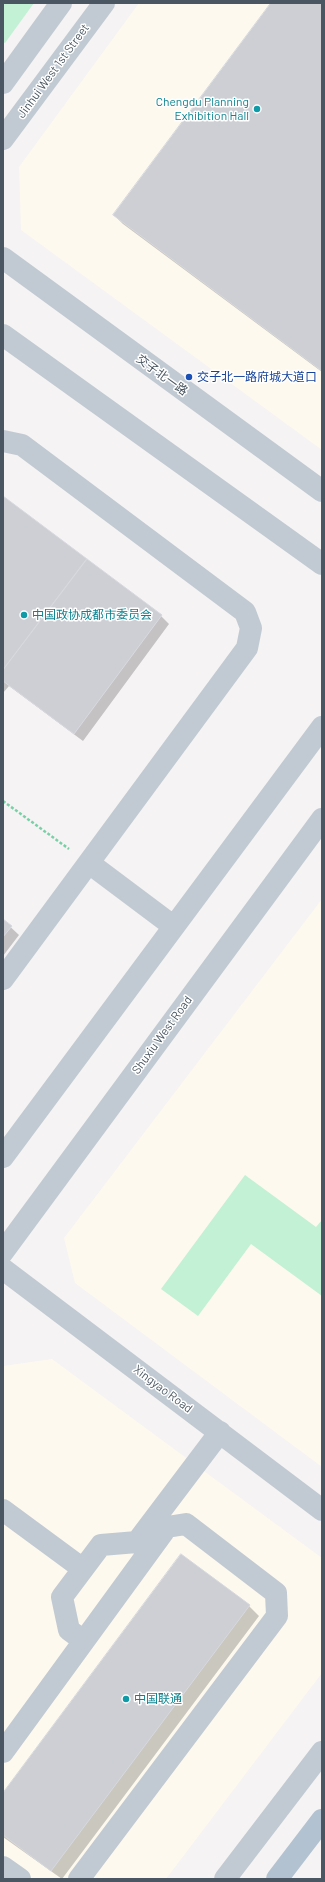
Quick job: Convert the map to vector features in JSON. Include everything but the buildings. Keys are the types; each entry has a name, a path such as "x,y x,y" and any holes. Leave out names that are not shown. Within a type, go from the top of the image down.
{"main road":[{"path":"277,1879 322,1820"}],"street":[{"path":"3,83 61,3"},
{"name":"Jinhui West 1st Street","path":"3,139 104,3"},
{"name":"交子北一路","path":"3,258 322,491"},
{"path":"3,335 322,564"},
{"path":"3,441 22,445 245,612 251,628 247,648 3,980"},
{"path":"3,1157 322,727"},
{"name":"Shuxiu West Road","path":"3,1252 322,819"},
{"path":"89,864 173,926"},
{"name":"Xingyao Road","path":"3,1268 322,1510"},
{"path":"3,1752 84,1641 220,1432"},
{"path":"3,1510 82,1569"},
{"path":"79,1879 277,1616 276,1593 186,1524 161,1523 137,1542 101,1545 62,1597 69,1630 84,1641"},
{"path":"225,1879 322,1752"},
{"path":"3,1867 20,1879"}],"path":[{"path":"3,800 89,864"}],"shaded area":[{"path":"139,3 322,3 322,450 21,230 19,167"},
{"path":"322,899 322,1467 75,1283 64,1238"},
{"path":"52,1359 322,1558 322,1673 166,1879 3,1879 3,1366"}],"green space":[{"path":"3,3 34,3 5,43 3,42"},
{"path":"245,1175 316,1227 322,1220 322,1296 251,1244 198,1316 161,1289"}],"place":[{"name":"Chengdu Planning Exhibition Hall","path":"257,109"},
{"name":"交子北一路府城大道口","path":"189,377"},
{"name":"中国政协成都市委员会","path":"24,615"},
{"name":"中国联通","path":"126,1699"}]}
